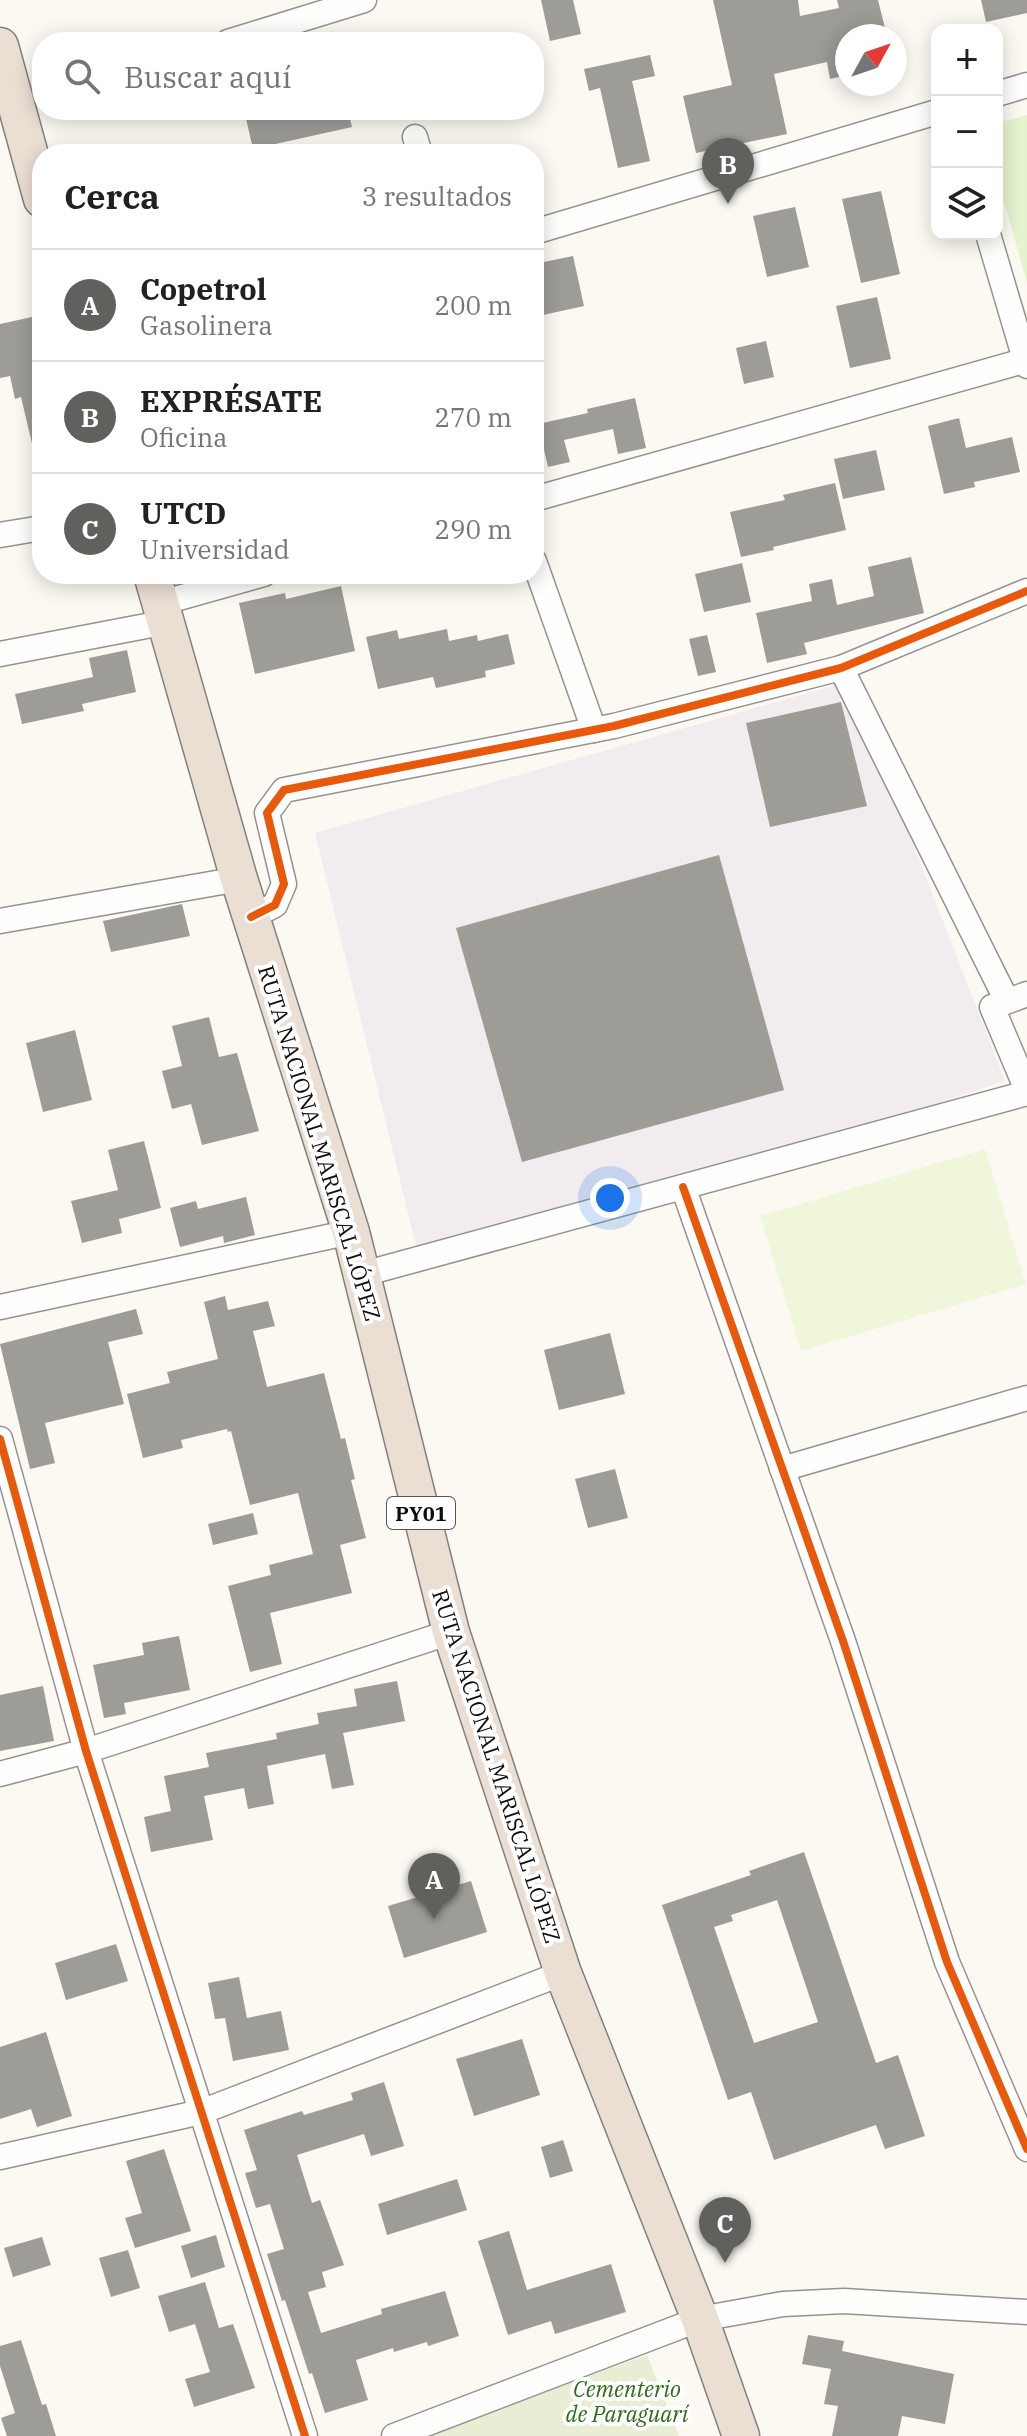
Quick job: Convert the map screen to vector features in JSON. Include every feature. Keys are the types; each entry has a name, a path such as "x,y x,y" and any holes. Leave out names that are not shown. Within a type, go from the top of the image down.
{"highway":[{"path":"0,46 30,109 35,144"},
{"name":"RUTA NACIONAL MARISCAL LÓPEZ","path":"160,600 239,879 363,1274 451,1632 563,1973 700,2319 741,2436"}],"street":[{"path":"260,32 364,0"},
{"path":"1003,92 1027,85"},
{"path":"544,229 931,114"},
{"path":"544,496 1026,362 990,240"},
{"path":"0,535 32,530"},
{"path":"0,654 160,600 224,584"},
{"path":"542,584 594,730"},
{"path":"251,917 275,905 284,884 267,813 284,790 594,730 841,668 1027,591"},
{"path":"363,1274 1027,1092 992,1007 1017,997 841,668"},
{"path":"0,921 239,879"},
{"path":"683,1187 843,1641 947,1962 1027,2149"},
{"path":"0,1307 351,1232"},
{"path":"782,1469 1027,1398"},
{"path":"0,1439 86,1751 305,2436"},
{"path":"0,1774 86,1751 451,1632"},
{"path":"0,2157 201,2112 563,1973"},
{"path":"394,2436 700,2319 783,2304 844,2301 1027,2312"}],"shaded area":[{"path":"850,681 1005,1081 683,1187 417,1250 315,833"}],"green space":[{"path":"1027,115 1027,283 1003,197 1003,121"},
{"path":"985,1149 1026,1284 801,1351 760,1216"},
{"name":"Cementerio de Paraguarí","path":"647,2355 679,2436 425,2436"}],"building":[{"path":"541,0 573,0 581,34 550,41"},
{"path":"713,0 798,0 800,16 839,8 837,0 878,0 884,24 835,24 835,78 830,79 827,62 774,74 787,134 696,153 683,96 732,85"},
{"path":"981,0 1027,0 1027,13 986,22"},
{"path":"650,55 655,76 632,81 650,161 618,168 600,88 589,91 584,69"},
{"path":"246,120 350,120 352,127 276,144 252,144"},
{"path":"881,191 900,274 861,283 842,199"},
{"path":"795,207 809,267 767,277 753,216"},
{"path":"573,256 584,306 544,315 544,262"},
{"path":"877,297 891,359 850,368 836,306"},
{"path":"32,317 32,444 21,397 15,399 10,376 0,378 0,324"},
{"path":"766,341 774,377 744,384 736,348"},
{"path":"635,398 646,448 618,454 613,429 564,440 570,462 548,467 544,450 544,423 588,413 587,409"},
{"path":"959,418 966,448 1012,437 1020,472 974,482 975,487 944,494 928,426"},
{"path":"876,450 885,490 843,499 834,459"},
{"path":"835,483 846,530 741,557 730,512 785,500 783,495"},
{"path":"911,557 924,613 804,643 807,654 767,663 756,613 812,601 809,584 832,579 837,605 874,596 868,567"},
{"path":"742,563 751,602 704,612 695,574"},
{"path":"341,586 355,651 255,674 239,603 285,593 286,599"},
{"path":"447,629 449,641 477,635 478,641 508,634 515,664 485,671 486,677 436,688 433,677 378,689 366,637 397,630 399,639"},
{"path":"707,635 716,672 698,676 689,639"},
{"path":"127,650 136,692 82,704 84,711 22,724 15,694 93,677 89,658"},
{"path":"841,702 867,806 770,827 746,723"},
{"path":"719,855 784,1090 522,1162 456,928"},
{"path":"182,904 190,936 111,952 103,921"},
{"path":"209,1017 219,1057 237,1053 259,1131 202,1145 191,1104 172,1109 162,1071 182,1066 172,1026"},
{"path":"75,1030 92,1100 43,1112 26,1043"},
{"path":"144,1141 161,1208 119,1219 122,1233 82,1243 71,1201 118,1190 108,1150"},
{"path":"246,1197 255,1235 224,1243 223,1236 180,1247 170,1208 196,1201 198,1209"},
{"path":"225,1296 228,1310 268,1301 275,1326 253,1331 267,1387 324,1373 341,1439 345,1438 355,1479 351,1480 366,1538 340,1545 352,1593 270,1613 282,1664 250,1672 228,1586 271,1575 269,1565 313,1554 298,1493 250,1505 231,1431 227,1429 181,1440 183,1448 143,1458 127,1394 170,1383 167,1372 218,1359 204,1302"},
{"path":"136,1309 143,1334 108,1342 124,1404 45,1423 55,1463 30,1469 0,1344"},
{"path":"610,1333 625,1394 559,1410 544,1350"},
{"path":"615,1469 628,1518 588,1528 575,1479"},
{"path":"253,1513 258,1534 213,1545 208,1524"},
{"path":"179,1636 190,1690 124,1703 126,1714 104,1718 93,1665 144,1655 142,1643"},
{"path":"397,1681 405,1721 343,1733 354,1785 332,1789 325,1754 267,1766 274,1804 248,1809 244,1788 204,1796 213,1840 151,1852 144,1817 171,1811 164,1776 209,1767 206,1753 277,1739 276,1733 319,1724 317,1713 357,1706 354,1689"},
{"path":"43,1686 54,1741 0,1751 0,1695"},
{"path":"804,1852 876,2063 898,2055 925,2136 885,2149 876,2125 774,2160 751,2092 728,2100 662,1905 751,1875 749,1871","holes":["777,1900 818,2022 754,2043 714,1927 733,1921 731,1915"]},
{"path":"471,1881 487,1932 404,1958 388,1906"},
{"path":"116,1944 128,1981 66,2000 55,1963"},
{"path":"239,1977 247,2018 281,2011 289,2050 233,2061 225,2018 215,2019 208,1983"},
{"path":"46,2032 72,2116 37,2127 31,2109 0,2119 0,2047"},
{"path":"522,2039 540,2095 474,2116 456,2059"},
{"path":"384,2082 404,2146 371,2156 364,2134 297,2155 312,2203 320,2200 344,2265 322,2272 326,2287 308,2292 321,2333 382,2314 381,2309 445,2291 459,2336 428,2346 427,2342 394,2352 393,2348 356,2360 368,2400 325,2413 267,2254 284,2249 270,2204 256,2208 245,2173 257,2170 244,2130 302,2111 304,2115 353,2100 351,2093"},
{"path":"563,2140 573,2171 550,2178 541,2147"},
{"path":"164,2149 191,2231 135,2248 125,2218 142,2213 126,2161"},
{"path":"457,2179 467,2210 387,2235 378,2204"},
{"path":"509,2231 527,2290 611,2264 626,2312 555,2334 551,2321 508,2335 478,2241"},
{"path":"216,2235 225,2267 191,2278 181,2246"},
{"path":"42,2237 51,2265 13,2277 4,2248"},
{"path":"128,2250 140,2288 111,2297 99,2258"},
{"path":"205,2282 219,2328 233,2324 255,2388 194,2407 185,2379 210,2372 195,2324 169,2332 158,2296"},
{"path":"808,2335 844,2341 842,2351 954,2374 945,2424 902,2416 898,2436 832,2436 838,2406 824,2404 831,2369 802,2364"},
{"path":"21,2340 42,2405 46,2404 56,2436 7,2436 1,2418 15,2413 0,2366 0,2346"}],"cycle path":[{"path":"251,917 275,905 284,884 267,813 284,790 614,726 841,668 1027,591"},
{"path":"683,1187 843,1641 947,1962 1027,2149"},
{"path":"0,1439 86,1751 305,2436"}],"place":[{"name":"EXPRÉSATE","path":"728,204"},
{"name":"Copetrol","path":"434,1919"},
{"name":"UTCD","path":"725,2263"}]}
